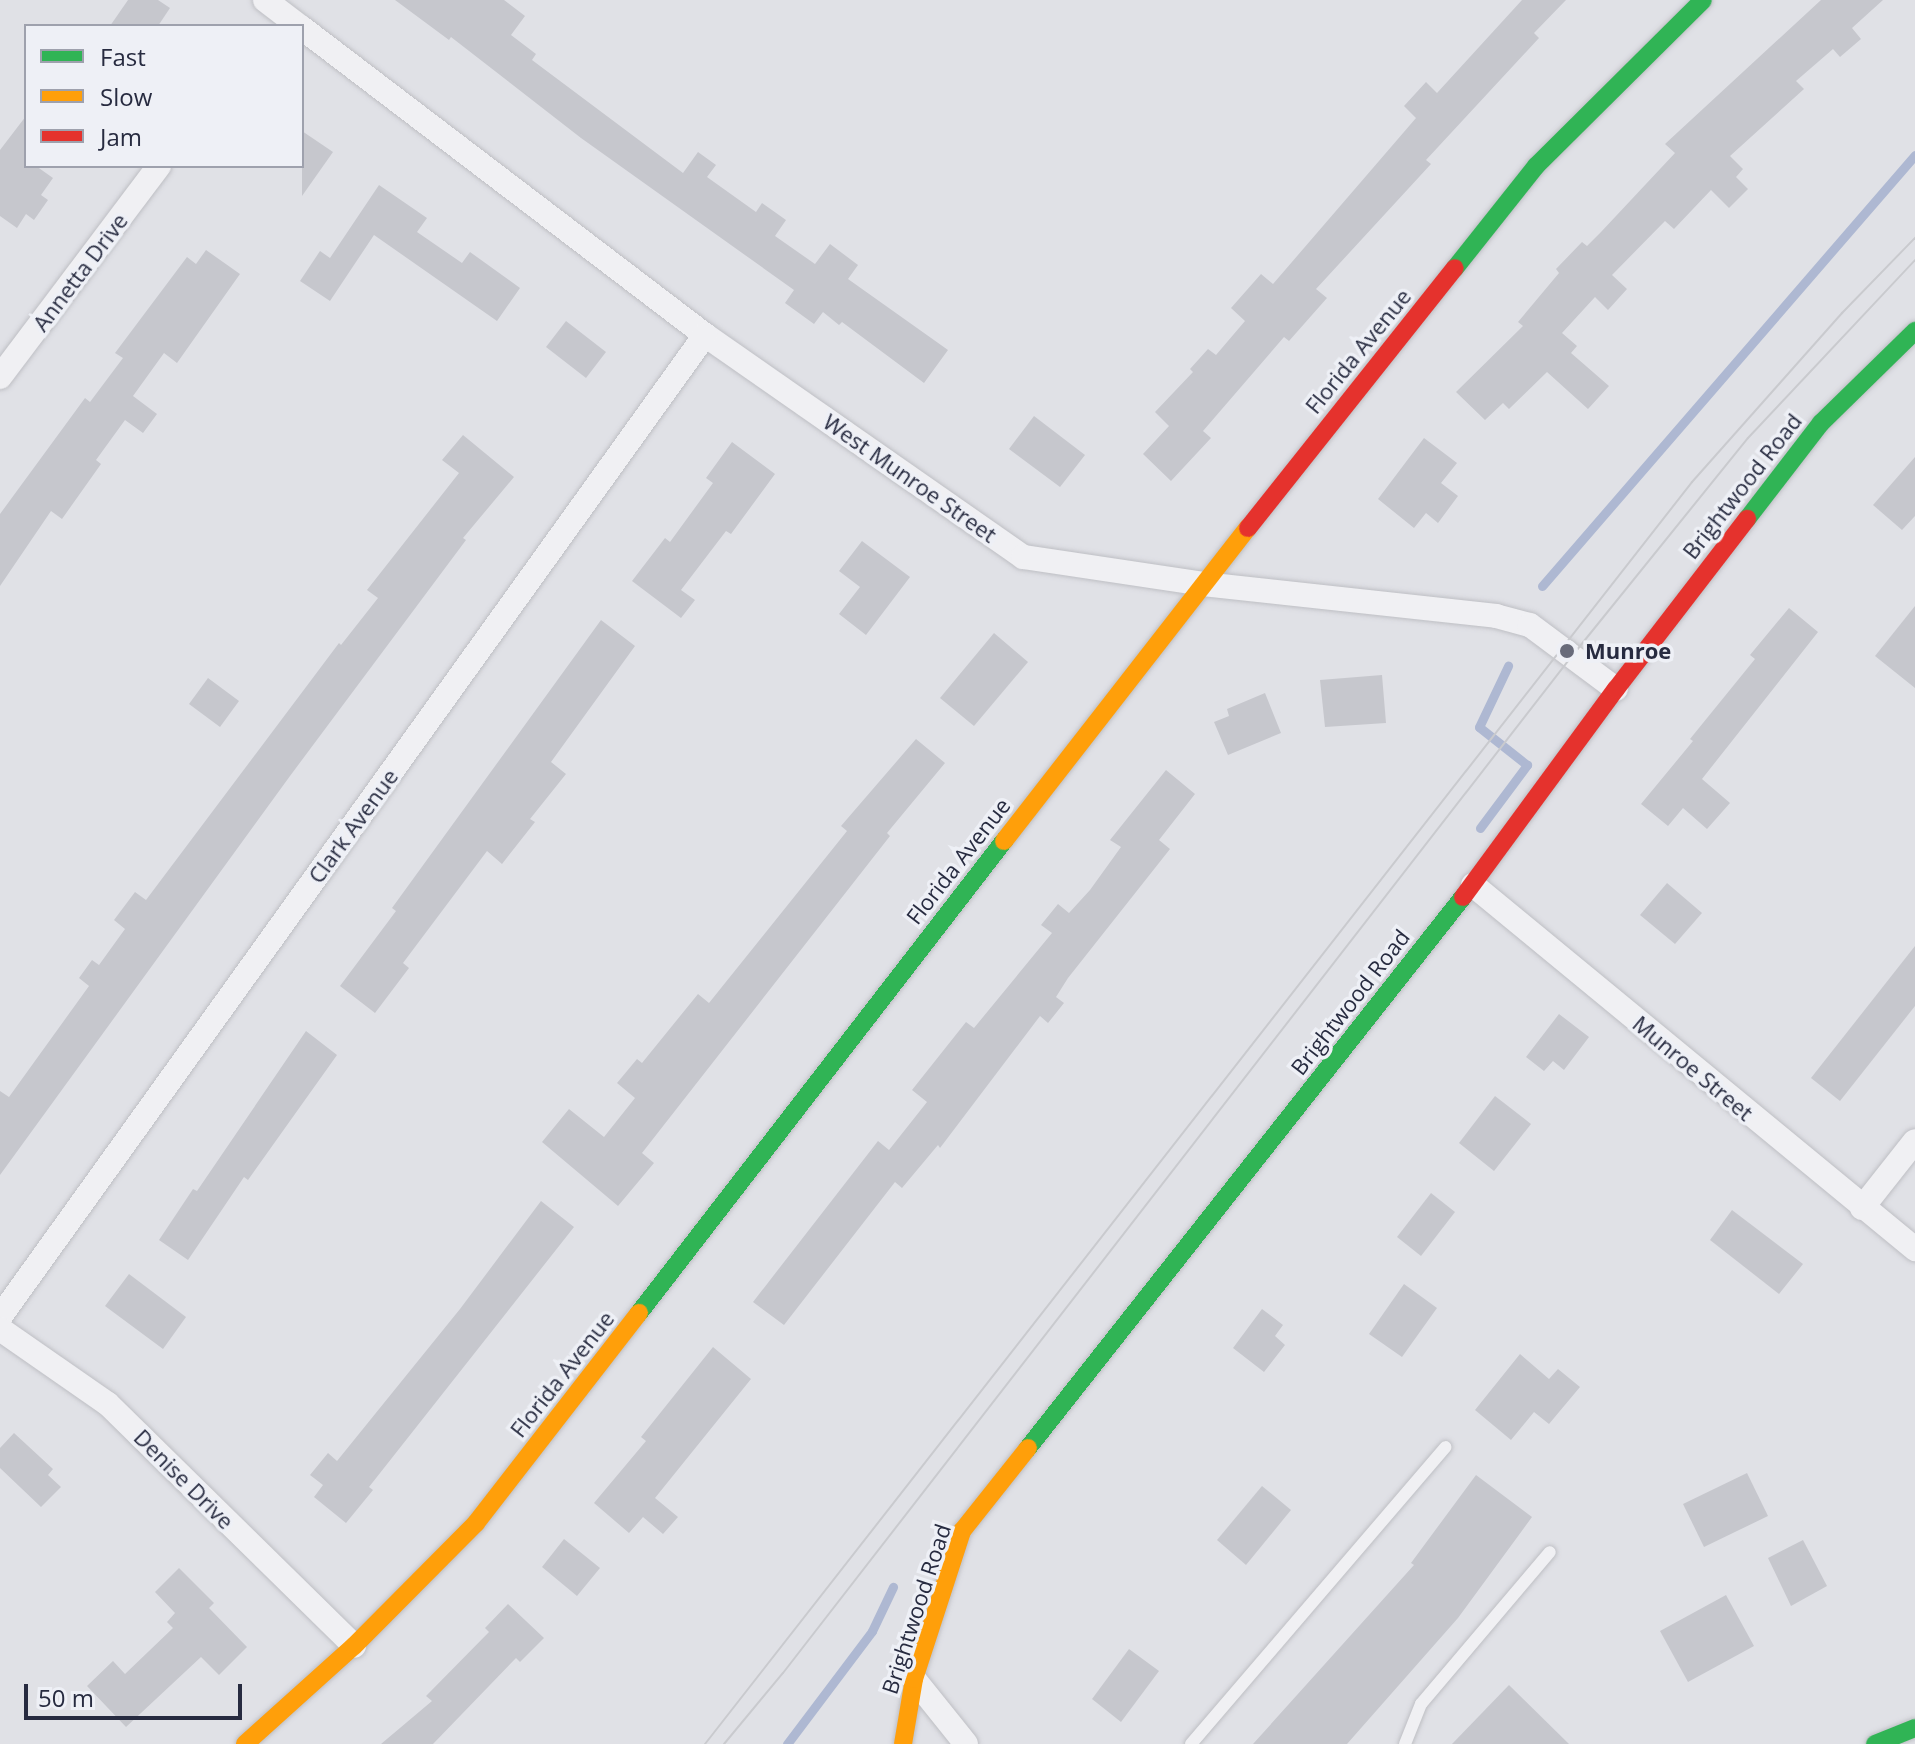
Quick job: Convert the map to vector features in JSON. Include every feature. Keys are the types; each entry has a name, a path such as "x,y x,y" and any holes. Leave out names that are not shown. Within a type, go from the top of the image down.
{"street":[{"name":"Florida Avenue","path":"245,1744 354,1646 476,1523 1203,584 1536,166 1703,0"},
{"name":"West Munroe Street","path":"269,12 294,24"},
{"name":"West Munroe Street","path":"304,30 705,335 1023,557 1203,584 1496,616 1530,625 1616,689"},
{"name":"Annetta Drive","path":"0,377 157,168"},
{"name":"Brightwood Road","path":"903,1744 914,1679 962,1531 1473,885 1616,689 1821,423 1915,331"},
{"name":"Clark Avenue","path":"0,1317 705,335"},
{"name":"Munroe Street","path":"1473,885 1915,1249"},
{"path":"1862,1208 1915,1141"},
{"name":"Denise Drive","path":"0,1329 108,1404 354,1646"},
{"path":"914,1679 966,1744"},
{"path":"1875,1744 1915,1728"}],"lane":[{"path":"1191,1744 1446,1447"},
{"path":"1405,1744 1421,1704 1550,1552"}],"building":[{"path":"128,0 158,0 170,8 159,24 111,24"},
{"path":"395,0 504,0 525,16 511,35 536,54 532,60 683,173 698,152 716,165 707,177 756,212 762,203 786,220 775,236 815,264 830,244 858,265 848,279 948,350 924,383 842,322 839,325 823,312 814,324 785,303 794,290 581,138 451,37 449,40"},
{"path":"1522,0 1566,0 1534,33 1539,38 1426,160 1431,164 1316,289 1327,298 1289,341 1284,337 1203,431 1211,438 1171,481 1143,454 1169,426 1155,412 1193,372 1190,369 1208,349 1216,355 1245,321 1231,308 1261,274 1273,284 1416,118 1404,106 1426,82 1437,93"},
{"path":"1821,0 1883,0 1852,28 1861,39 1840,57 1833,49 1796,81 1804,89 1730,156 1743,169 1736,177 1748,189 1729,208 1711,190 1674,229 1665,221 1612,275 1627,289 1608,310 1595,297 1562,333 1577,346 1571,353 1609,386 1588,409 1547,372 1509,409 1503,403 1485,420 1456,392 1523,326 1518,322 1559,273 1556,269 1582,242 1587,246 1675,153 1665,144"},
{"path":"24,119 24,168 39,168 53,178 41,195 48,200 34,220 26,214 17,228 0,216 0,150"},
{"path":"304,132 333,152 302,196 304,168"},
{"path":"379,185 427,218 417,232 462,263 470,252 520,288 497,321 374,235 330,301 300,281 320,251 330,258"},
{"path":"206,250 240,274 177,363 164,353 133,396 157,414 143,433 125,420 96,460 101,464 62,519 51,511 0,586 0,514 85,398 90,402 123,358 115,353 187,257 196,264"},
{"path":"566,321 606,352 586,378 546,347"},
{"path":"1034,416 1085,455 1060,487 1009,449"},
{"path":"463,435 514,477 463,538 466,540 0,1175 0,1091 9,1097 89,986 79,978 92,960 99,965 125,929 114,920 135,892 146,900 339,643 341,645 378,598 367,590 459,473 442,460"},
{"path":"1424,438 1457,463 1441,483 1458,496 1438,523 1426,513 1414,528 1378,499"},
{"path":"732,442 775,474 731,534 726,531 681,590 695,600 681,618 632,581 665,538 670,542 713,483 706,478"},
{"path":"1915,457 1915,516 1902,530 1873,505"},
{"path":"862,541 910,577 866,635 839,614 860,587 839,571"},
{"path":"1915,606 1915,688 1875,656"},
{"path":"1789,608 1818,632 1702,779 1730,803 1707,829 1683,808 1668,826 1641,804 1755,659 1750,655"},
{"path":"601,620 635,646 551,762 566,774 530,819 535,822 502,864 487,851 403,963 409,968 375,1013 340,986 396,911 392,908"},
{"path":"994,633 1028,662 974,726 940,698"},
{"path":"1382,675 1386,723 1325,727 1320,680"},
{"path":"208,678 239,701 220,727 189,704"},
{"path":"1265,693 1281,733 1228,755 1214,722 1229,716 1227,709"},
{"path":"916,739 945,763 887,833 890,836 642,1153 654,1163 618,1206 542,1142 569,1109 604,1137 635,1098 617,1083 637,1059 642,1063 698,994 709,1003 847,831 841,826"},
{"path":"1166,770 1195,794 1159,840 1170,849 1068,978 1056,997 1064,1003 1048,1023 1040,1016 940,1148 938,1145 902,1188 895,1182 784,1325 753,1302 878,1141 889,1150 927,1102 912,1090 966,1022 974,1028 1052,933 1041,925 1058,904 1069,913 1090,890 1121,847 1110,840"},
{"path":"1667,883 1702,913 1675,944 1640,915"},
{"path":"1915,946 1915,1006 1840,1101 1811,1078"},
{"path":"1559,1014 1589,1037 1564,1070 1553,1061 1544,1071 1526,1057"},
{"path":"306,1031 337,1055 248,1180 244,1177 188,1260 159,1240 193,1189 197,1191"},
{"path":"1495,1096 1531,1124 1494,1171 1459,1143"},
{"path":"1431,1193 1455,1212 1421,1256 1397,1237"},
{"path":"541,1201 574,1227 369,1487 373,1490 346,1523 314,1497 323,1485 310,1475 328,1453 337,1461 460,1309"},
{"path":"1732,1210 1803,1264 1779,1294 1710,1240"},
{"path":"129,1274 186,1317 163,1349 105,1306"},
{"path":"1404,1284 1437,1308 1402,1357 1369,1334"},
{"path":"1262,1309 1283,1325 1275,1336 1285,1345 1264,1372 1233,1348"},
{"path":"713,1347 751,1379 655,1498 678,1517 663,1534 643,1517 629,1533 594,1503 646,1441 641,1437"},
{"path":"1520,1354 1549,1379 1558,1369 1580,1387 1549,1424 1534,1412 1511,1440 1475,1410"},
{"path":"14,1433 53,1469 48,1475 61,1487 41,1507 0,1468 0,1448"},
{"path":"1747,1473 1768,1516 1704,1547 1683,1504"},
{"path":"1476,1475 1532,1517 1458,1618 1347,1744 1253,1744 1414,1565 1411,1563"},
{"path":"1262,1486 1291,1510 1246,1565 1217,1540"},
{"path":"564,1539 600,1568 577,1596 542,1567"},
{"path":"1803,1540 1827,1586 1791,1606 1768,1558"},
{"path":"179,1568 214,1603 209,1608 247,1647 219,1675 201,1657 126,1727 87,1686 113,1661 125,1674 173,1628 167,1622 175,1613 155,1592"},
{"path":"1726,1595 1754,1646 1688,1682 1660,1631"},
{"path":"508,1604 544,1638 520,1662 516,1658 433,1744 381,1744 432,1701 426,1696 489,1632 485,1628"},
{"path":"1129,1649 1159,1671 1121,1722 1092,1699"},
{"path":"1509,1685 1569,1744 1452,1744"}],"waterway":[{"path":"1542,586 1915,155"},
{"path":"1480,828 1527,765 1479,727 1508,666"},
{"path":"787,1744 872,1631 893,1587"}],"tram line":[{"path":"705,1744 1692,482 1842,313 1915,238"},
{"path":"724,1744 783,1673 1572,656 1748,438 1915,260"}],"traffic: fast":[{"path":"1455,268 1536,166 1703,0"},
{"path":"1747,519 1821,423 1915,331"},
{"path":"639,1313 1004,841"},
{"path":"1028,1448 1463,897"},
{"path":"1875,1744 1915,1728"}],"traffic: slow":[{"path":"1004,841 1248,528"},
{"path":"245,1744 354,1646 476,1523 639,1313"},
{"path":"903,1744 914,1679 962,1531 1028,1448"}],"traffic: jam":[{"path":"1248,528 1455,268"},
{"path":"1463,897 1616,689 1747,519"}],"place":[{"name":"Munroe","path":"1567,651"}]}
